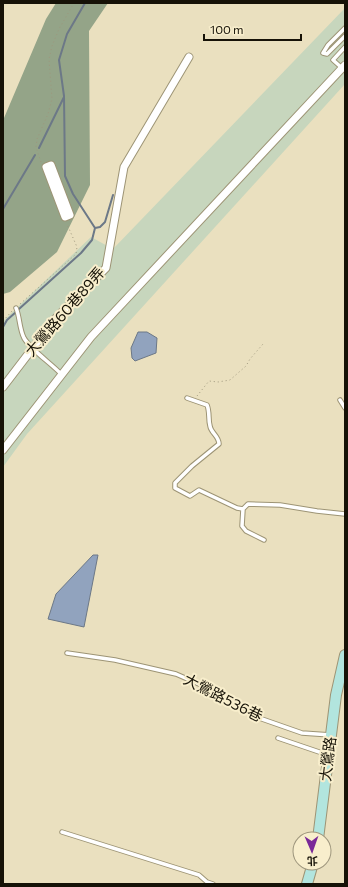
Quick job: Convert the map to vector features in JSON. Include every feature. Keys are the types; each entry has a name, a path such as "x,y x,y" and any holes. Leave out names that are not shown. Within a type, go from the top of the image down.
{"street":[{"name":"大鶯路60巷89弄","path":"3,387 55,319 106,268 124,167 189,57"},
{"path":"3,450 91,337 343,66"},
{"path":"52,165 70,215 65,217 46,167 52,165"},
{"name":"大鶯路","path":"319,831 336,695 345,655"},
{"path":"307,884 311,871"}],"lane":[{"path":"345,28 328,45 323,53 327,54 345,36"},
{"path":"343,66 333,60 345,47"},
{"path":"16,308 24,338 40,355 62,374"},
{"path":"187,398 208,405 210,427 219,439 219,444 192,466 175,483 175,488 190,496 199,490 237,508 243,509"},
{"path":"340,400 345,408"},
{"path":"264,540 246,531 242,526 243,509 248,504 280,506 345,514"},
{"name":"大鶯路536巷","path":"67,653 115,660 176,674 224,696 262,719 302,733 332,735"},
{"path":"278,738 329,755"},
{"path":"62,832 199,875 207,882 212,884"}],"path":[{"path":"195,400 209,381 218,382 230,380 246,366 263,344"}],"green space":[{"path":"56,3 108,3 89,31 90,185 57,252 10,292 3,294 4,118 46,19"},
{"path":"345,8 345,84 27,434 3,467 3,321 91,237 113,249"}],"water":[{"path":"138,332 147,332 157,338 156,353 135,361 132,358 131,348"},
{"path":"93,555 98,555 84,627 48,619 56,594"}],"waterway":[{"path":"19,309 81,253 92,240 95,228 73,194 65,176 64,96 59,60 67,34 85,3"},
{"path":"39,148 64,97"},
{"path":"3,209 35,155"},
{"path":"95,228 100,227 105,222 113,195"},
{"path":"3,327 7,320 16,312"}]}
